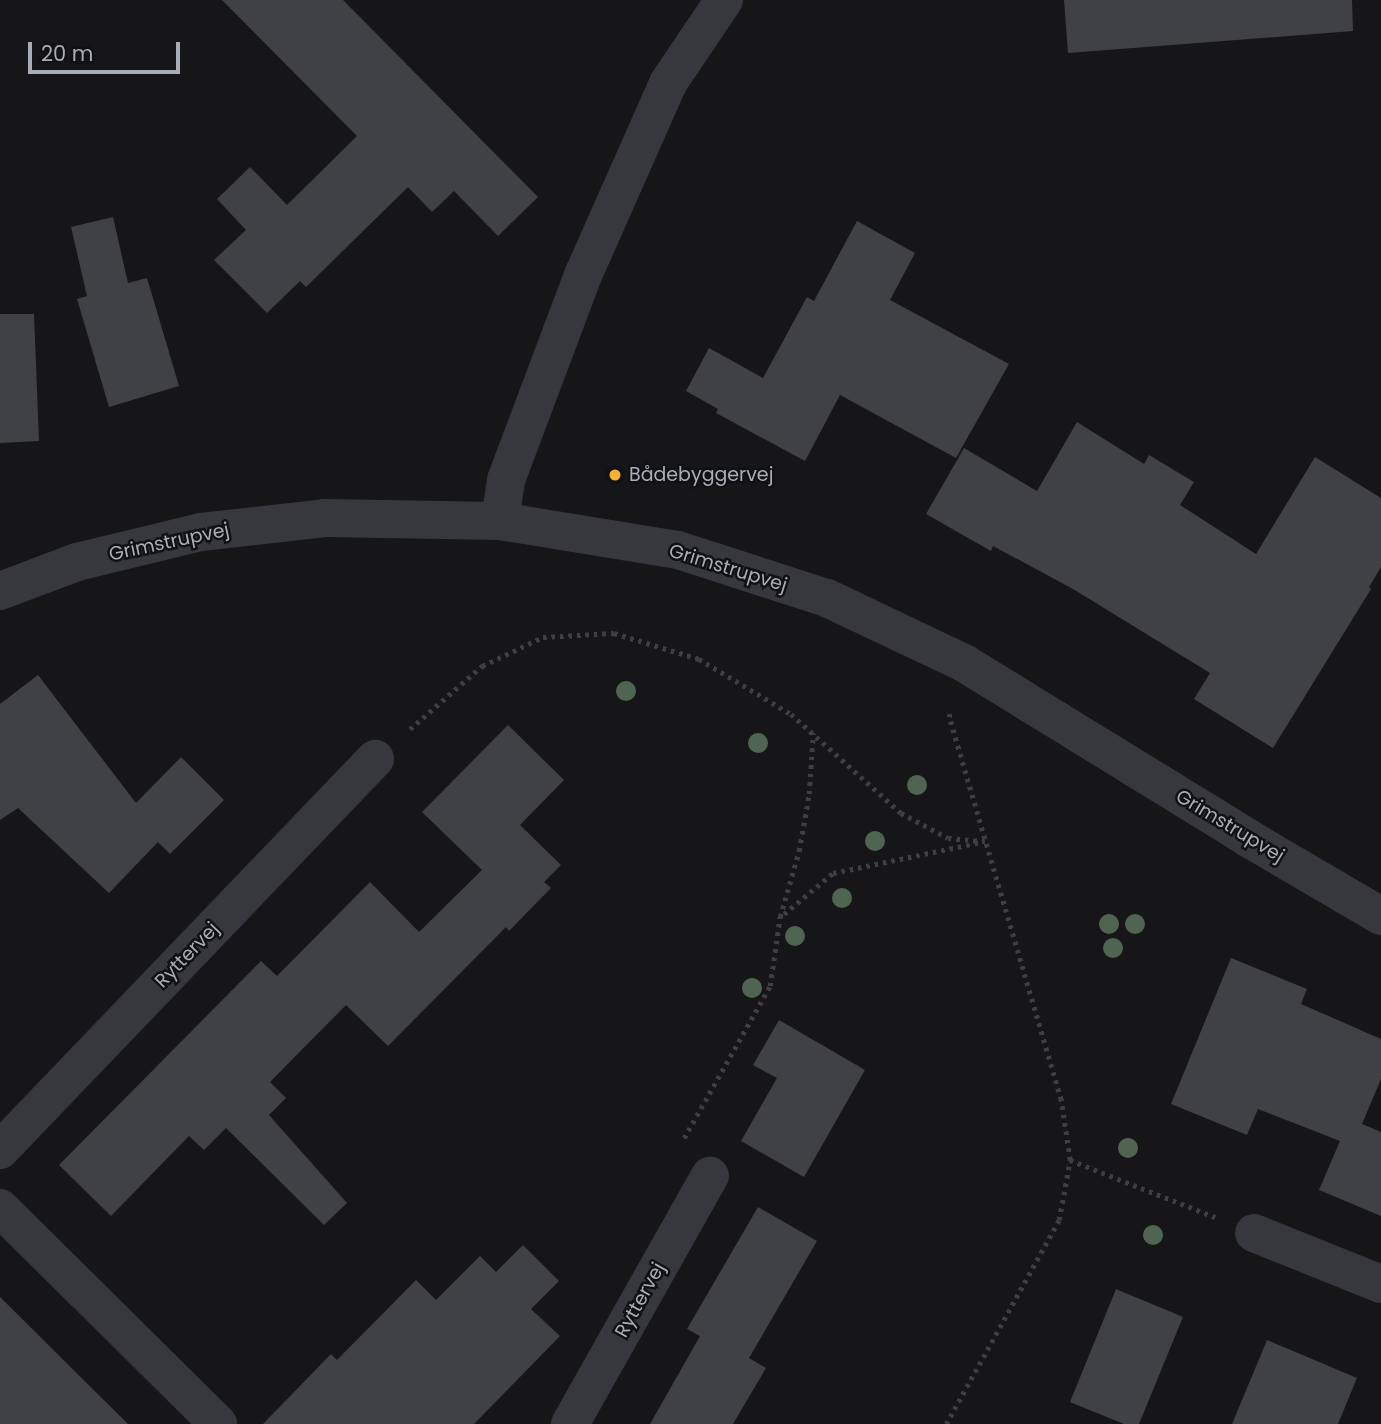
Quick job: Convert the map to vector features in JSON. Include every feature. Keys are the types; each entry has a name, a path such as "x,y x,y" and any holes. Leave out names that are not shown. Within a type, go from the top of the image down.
{"street":[{"path":"500,521 506,480 584,273 668,83 724,0"},
{"name":"Grimstrupvej","path":"0,591 77,562 201,532 325,518 500,521 678,550 827,598 964,663 1248,838 1381,916"},
{"name":"Ryttervej","path":"0,1150 375,760"},
{"name":"Ryttervej","path":"570,1424 710,1176"},
{"path":"0,1208 218,1424"},
{"path":"1254,1233 1381,1284"}],"path":[{"path":"375,760 482,666 543,637 614,633 699,659 791,714 901,813 948,838 985,841"},
{"path":"946,1424 1059,1220 1070,1160 1061,1100 949,717 964,663"},
{"path":"710,1176 674,1154 771,986 780,917 799,851 809,794 813,733"},
{"path":"780,917 833,873 985,841"},
{"path":"1070,1160 1254,1233"}],"building":[{"path":"222,0 343,0 538,197 498,236 454,191 432,212 408,187 306,287 300,281 267,313 214,260 246,230 217,199 250,167 287,205 357,136"},
{"path":"1064,0 1352,0 1353,31 1068,53"},
{"path":"113,217 128,283 147,278 179,386 109,407 77,299 87,296 71,227"},
{"path":"857,221 915,253 890,300 1009,364 956,458 840,395 805,461 716,413 718,409 686,391 709,348 763,378 807,297 814,301"},
{"path":"0,314 34,314 39,441 0,443"},
{"path":"1077,422 1144,464 1149,455 1194,482 1180,505 1256,554 1315,457 1381,498 1381,567 1369,587 1371,589 1273,748 1194,699 1210,673 1073,589 993,546 991,551 926,514 964,448 1037,491"},
{"path":"38,675 136,803 181,757 224,800 170,854 158,842 109,893 18,808 0,820 0,704"},
{"path":"508,725 564,780 520,825 561,865 544,882 551,888 509,931 506,927 388,1046 346,1005 270,1082 286,1098 269,1115 347,1203 324,1225 226,1128 204,1150 189,1136 111,1216 59,1165 261,961 277,976 370,882 419,932 482,870 422,812"},
{"path":"1231,958 1307,989 1301,1004 1381,1039 1381,1079 1362,1124 1381,1132 1381,1216 1319,1190 1340,1141 1258,1109 1247,1135 1171,1104"},
{"path":"779,1020 865,1070 804,1177 741,1141 777,1078 753,1065"},
{"path":"758,1207 817,1241 749,1358 766,1368 733,1424 650,1424 700,1336 687,1329"},
{"path":"523,1245 559,1281 531,1309 560,1336 474,1424 263,1424 331,1354 337,1360 416,1280 436,1300 480,1256 496,1272"},
{"path":"1116,1289 1183,1317 1139,1424 1124,1424 1070,1402"},
{"path":"0,1297 128,1424 0,1424"},
{"path":"1267,1340 1357,1378 1338,1424 1232,1424"}],"place":[{"name":"Bådebyggervej","path":"615,475"}]}
